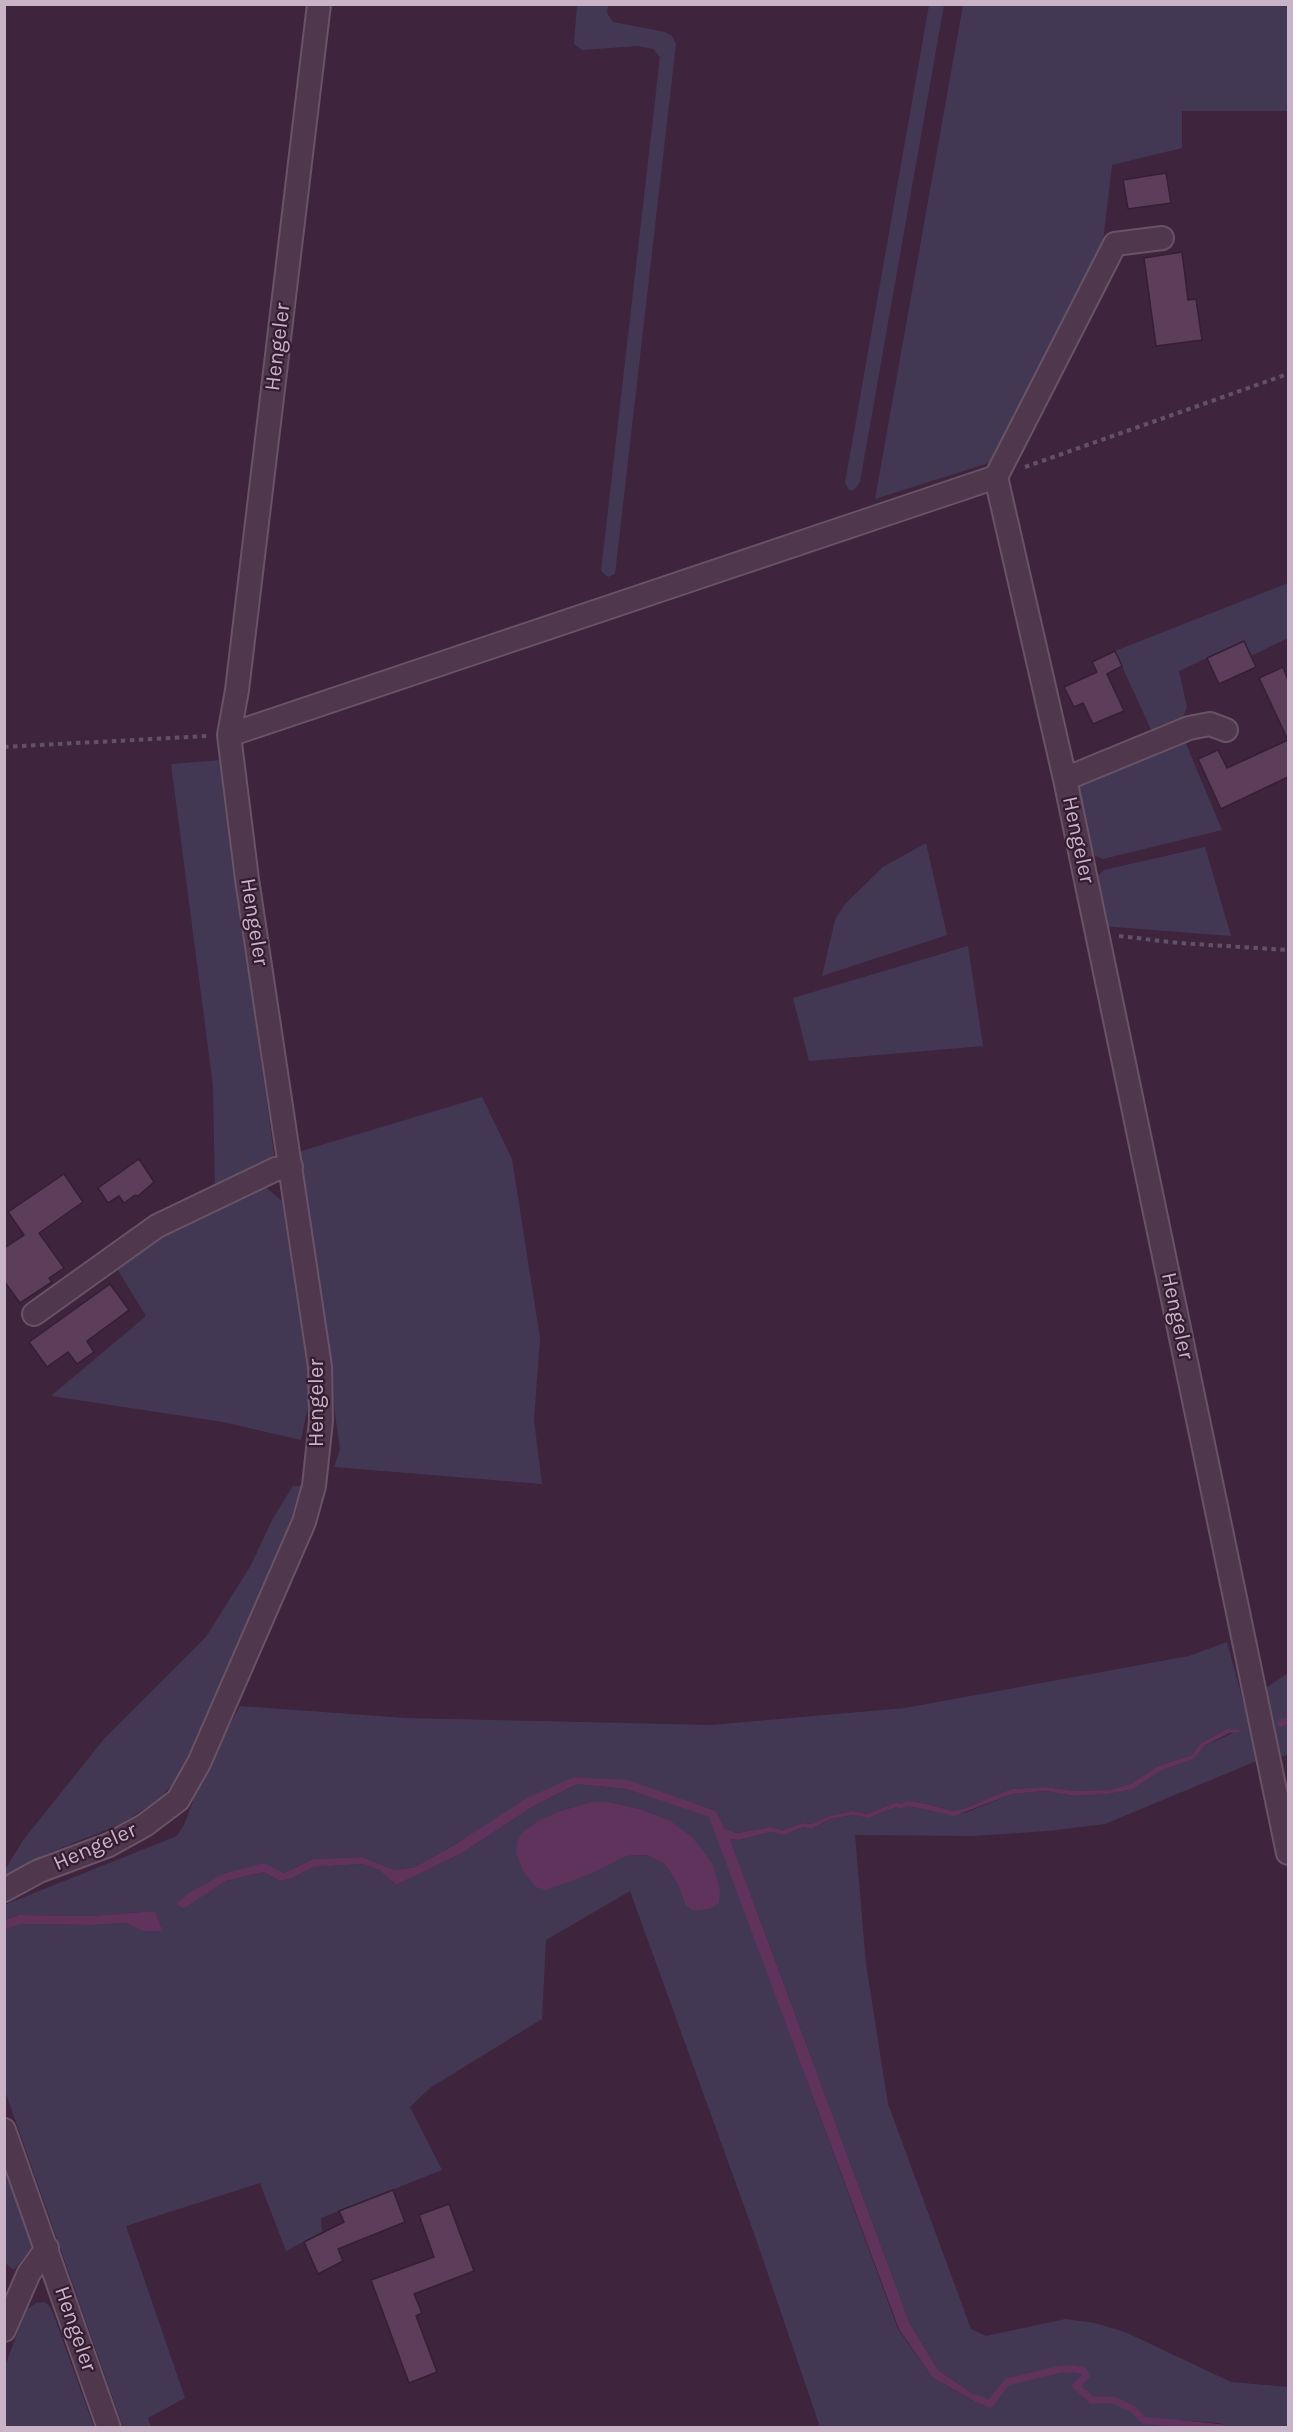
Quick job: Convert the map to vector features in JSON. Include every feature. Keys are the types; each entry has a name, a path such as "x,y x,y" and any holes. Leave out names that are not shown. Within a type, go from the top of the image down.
{"street":[{"name":"Hengeler","path":"4,1890 39,1871 109,1845 145,1825 178,1800 199,1763 304,1522 314,1486 320,1432 320,1367 247,879 229,735 237,690 319,4"},
{"path":"229,735 996,477 1115,244 1162,238"},
{"name":"Hengeler","path":"996,477 1065,779 1288,1853"},
{"path":"1065,779 1190,728 1210,724 1226,730"},
{"path":"34,1314 157,1226 276,1169 291,1167"},
{"name":"Hengeler","path":"4,2130 109,2427"},
{"path":"4,2330 29,2273 46,2248"}],"path":[{"path":"996,477 1288,374"},
{"path":"4,747 229,735"},
{"path":"1097,933 1179,943 1288,950"}],"shaded area":[{"path":"577,5 608,5 607,13 613,22 665,32 672,36 676,44 615,574 608,577 601,571 660,57 653,49 638,46 582,50 574,44"},
{"path":"929,5 944,5 860,482 854,490 849,490 845,483"},
{"path":"963,5 1288,5 1288,111 1182,111 1182,148 1112,165 1103,242 995,461 875,499"},
{"path":"1288,583 1288,638 1251,656 1244,641 1179,671 1187,707 1180,725 1154,736 1115,651"},
{"path":"1184,739 1222,830 1103,859 1086,852 1073,791 1092,771"},
{"path":"221,760 275,1161 215,1193 213,1086 171,764"},
{"path":"926,843 947,935 822,976 835,920 844,905 883,867"},
{"path":"1205,847 1231,936 1101,926 1092,882 1104,870"},
{"path":"968,946 983,1046 809,1061 793,998"},
{"path":"482,1097 512,1159 540,1338 534,1420 542,1484 334,1467 340,1449 298,1152"},
{"path":"258,1181 282,1201 309,1379 308,1405 301,1440 223,1422 51,1396 146,1316 116,1267 156,1238"},
{"path":"293,1486 301,1486 288,1529 202,1734 179,1775 162,1797 121,1824 51,1852 5,1875 4,1871 24,1839 104,1739 206,1637 251,1565 273,1518"},
{"path":"1227,1642 1259,1760 1105,1824 1048,1831 973,1836 855,1835 866,1964 888,2104 971,2329 986,2336 1065,2319 1095,2323 1125,2332 1231,2382 1288,2387 1288,2427 1230,2427 1219,2423 1143,2418 1135,2407 1114,2398 1092,2397 1080,2387 1089,2376 1086,2370 1072,2366 1057,2367 1006,2380 989,2401 982,2400 938,2370 910,2324 730,1839 739,1840 771,1832 784,1835 803,1827 811,1829 830,1819 853,1815 868,1818 896,1807 900,1809 908,1806 934,1812 965,1813 1012,1794 1045,1791 1075,1796 1108,1794 1133,1789 1160,1771 1194,1759 1204,1746 1233,1733 1227,1729 1201,1743 1192,1755 1158,1766 1131,1784 1108,1790 1075,1791 1045,1787 1011,1789 953,1811 927,1804 897,1802 867,1814 853,1811 783,1830 770,1827 737,1833 725,1829 716,1811 628,1781 574,1777 415,1867 395,1870 362,1857 313,1859 284,1873 273,1869 223,1874 184,1907 226,1881 264,1872 280,1881 293,1878 313,1867 362,1864 379,1870 396,1885 462,1853 532,1807 577,1784 626,1789 710,1817 898,2329 932,2377 981,2405 991,2406 1008,2384 1058,2372 1073,2371 1084,2375 1073,2387 1091,2403 1113,2402 1131,2410 1141,2423 1209,2427 820,2427 756,2239 630,1891 546,1940 542,2019 430,2088 410,2107 442,2170 321,2218 322,2232 286,2251 260,2183 126,2226 185,2398 148,2418 151,2427 123,2427 5,2091 5,1929 22,1924 126,1923 144,1931 163,1931 155,1911 91,1916 19,1915 5,1920 4,1905 177,1836 184,1825 203,1774 240,1706 406,1718 711,1725 905,1708 1189,1656","holes":["591,1802 609,1802 640,1809 669,1820 685,1904 678,1885 665,1864 647,1855 627,1856 560,1811"]},
{"path":"1288,1673 1288,1755 1279,1757 1266,1688"},
{"path":"1227,1729 1240,1730 1204,1746 1194,1759 1160,1771 1133,1789 1108,1794 1075,1796 1045,1791 1012,1794 954,1816 908,1806 900,1809 896,1807 868,1818 853,1815 830,1819 811,1829 803,1827 784,1835 771,1832 739,1840 730,1839 910,2324 938,2370 982,2400 981,2405 932,2377 899,2329 709,1817 626,1789 577,1784 532,1807 462,1853 396,1885 379,1870 362,1864 313,1867 293,1878 280,1881 264,1872 226,1881 184,1908 176,1904 189,1893 223,1874 264,1863 284,1873 313,1859 362,1857 395,1870 415,1867 456,1844 527,1798 574,1777 628,1780 716,1811 725,1829 737,1833 770,1827 783,1830 853,1811 867,1814 897,1802 927,1804 953,1811 1011,1789 1045,1787 1075,1791 1108,1790 1131,1784 1158,1766 1192,1755 1201,1743"},
{"path":"591,1802 609,1802 640,1809 669,1820 693,1838 712,1863 720,1890 719,1903 709,1909 693,1911 685,1904 678,1885 665,1864 647,1855 626,1856 595,1872 546,1890 536,1887 523,1871 516,1852 517,1842 522,1833 538,1821 560,1811"},
{"path":"155,1911 163,1931 143,1931 126,1923 22,1924 5,1929 5,1920 19,1915 91,1916"},
{"path":"4,2168 32,2247 14,2270 5,2263"},
{"path":"45,2302 51,2308 94,2427 5,2427 5,2366 26,2310 36,2303"}],"building":[{"path":"1166,173 1171,203 1128,209 1123,180"},
{"path":"1182,252 1188,300 1196,299 1202,340 1156,346 1144,258"},
{"path":"1244,641 1256,667 1219,684 1207,658"},
{"path":"1115,651 1122,666 1107,674 1124,711 1093,724 1083,703 1074,707 1064,687 1097,672 1092,662"},
{"path":"1283,667 1288,680 1288,740 1259,678"},
{"path":"1288,740 1288,777 1221,809 1198,759 1218,750 1227,768"},
{"path":"139,1159 154,1182 138,1196 135,1195 124,1203 119,1196 108,1203 98,1188"},
{"path":"64,1174 83,1202 39,1233 64,1268 49,1278 52,1282 20,1303 4,1281 4,1248 24,1235 8,1212"},
{"path":"110,1284 129,1310 87,1341 94,1352 77,1364 68,1352 47,1367 29,1342"},
{"path":"393,2190 405,2222 338,2249 343,2261 318,2274 304,2242 344,2222 339,2211"},
{"path":"449,2204 474,2271 414,2294 422,2313 416,2316 437,2372 409,2383 371,2280 434,2257 419,2215"}],"waterway":[{"path":"1281,1723 1288,1721"},
{"path":"976,2398 990,2404 1007,2382 1061,2369 1074,2369 1084,2371 1086,2376 1076,2386 1092,2400 1113,2400 1133,2409 1143,2420 1223,2428"}]}
